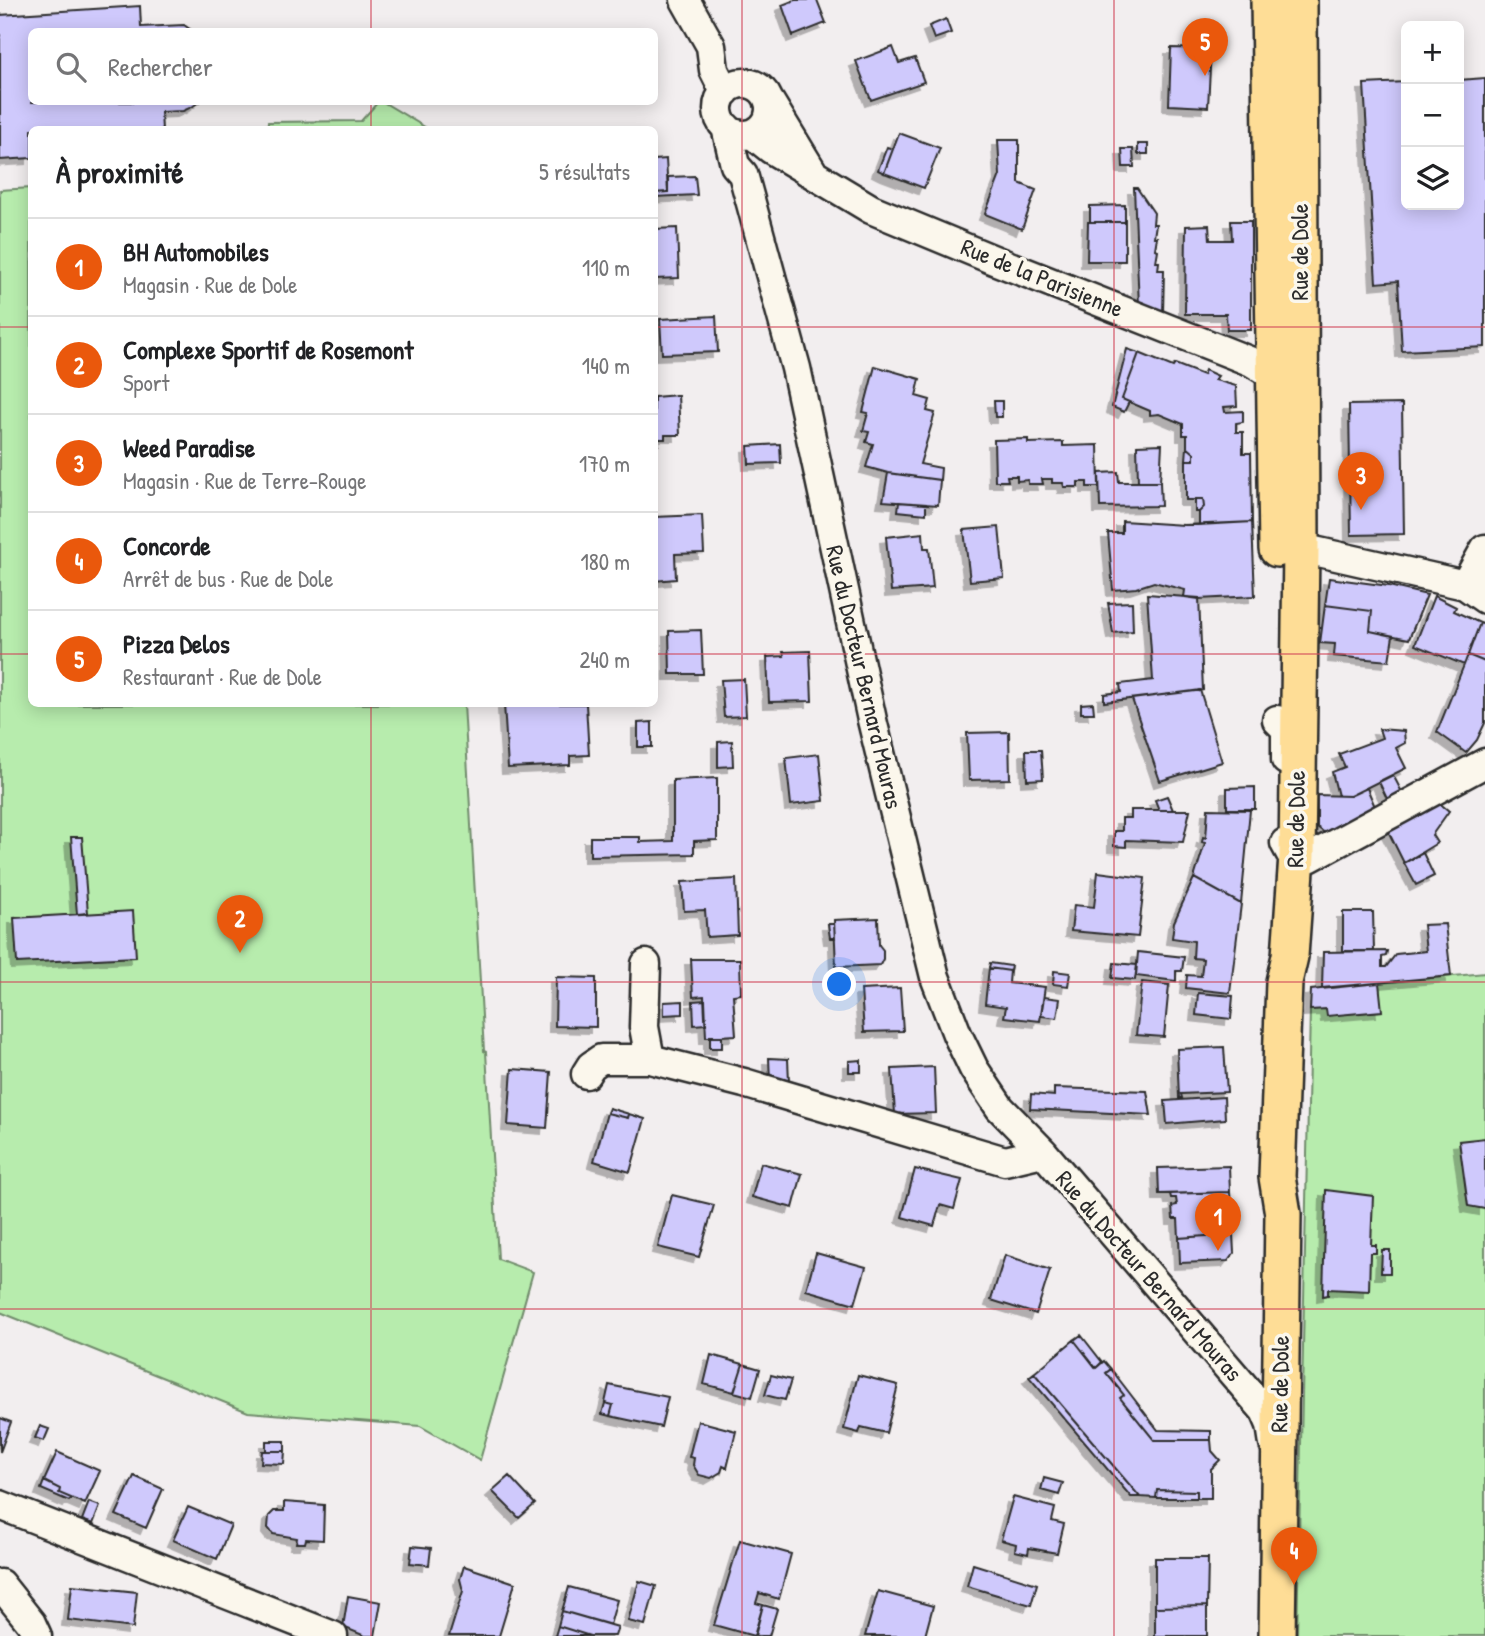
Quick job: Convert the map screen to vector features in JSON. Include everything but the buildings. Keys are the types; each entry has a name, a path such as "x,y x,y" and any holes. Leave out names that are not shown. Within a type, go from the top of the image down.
{"main road":[{"name":"Rue de Dole","path":"1269,0 1273,375 1301,548 1297,856 1290,956 1284,982 1278,1163 1283,1214 1277,1636"},
{"name":"Rue de Dole","path":"1255,1636 1256,1400 1277,720 1288,475 1299,0"}],"street":[{"path":"685,0 711,46 714,70 725,92"},
{"path":"711,46 744,69 765,95 768,120 763,127 742,132 719,112 719,104 725,92 734,85 743,83 765,95"},
{"name":"Rue de la Parisienne","path":"765,95 814,173"},
{"name":"Rue de la Parisienne","path":"742,132 871,209 1252,362 1273,375"},
{"name":"Rue du Docteur Bernard Mouras","path":"742,132 748,155 743,174 793,357 872,720 935,977 957,1034 974,1069 1000,1108 1043,1152 1265,1411 1271,1425 1279,1485"},
{"path":"1301,548 1475,592 1485,549"},
{"path":"1277,720 1286,729 1284,842 1291,854 1297,856 1308,858 1485,763"},
{"path":"646,964 644,1027 650,1059"},
{"name":"Rue du Docteur Bernard Mouras","path":"586,1074 590,1066 601,1059 650,1059 744,1083 1005,1161 1043,1152"},
{"path":"0,1506 333,1636"},
{"path":"0,1584 31,1623 37,1636"}],"green space":[{"path":"375,105 388,105 423,126 267,126 268,122 361,121"},
{"path":"28,188 28,707 464,707 498,1259 533,1272 480,1460 420,1426 248,1412 0,1312 0,190"},
{"path":"1485,973 1485,1636 1297,1636 1310,1010 1326,1009 1328,1015 1381,1011 1379,983"}],"place":[{"name":"Pizza Delos","path":"1205,76"},
{"name":"Weed Paradise","path":"1361,510"},
{"name":"Complexe Sportif de Rosemont","path":"240,953"},
{"name":"BH Automobiles","path":"1218,1251"},
{"name":"Concorde","path":"1294,1585"}]}
